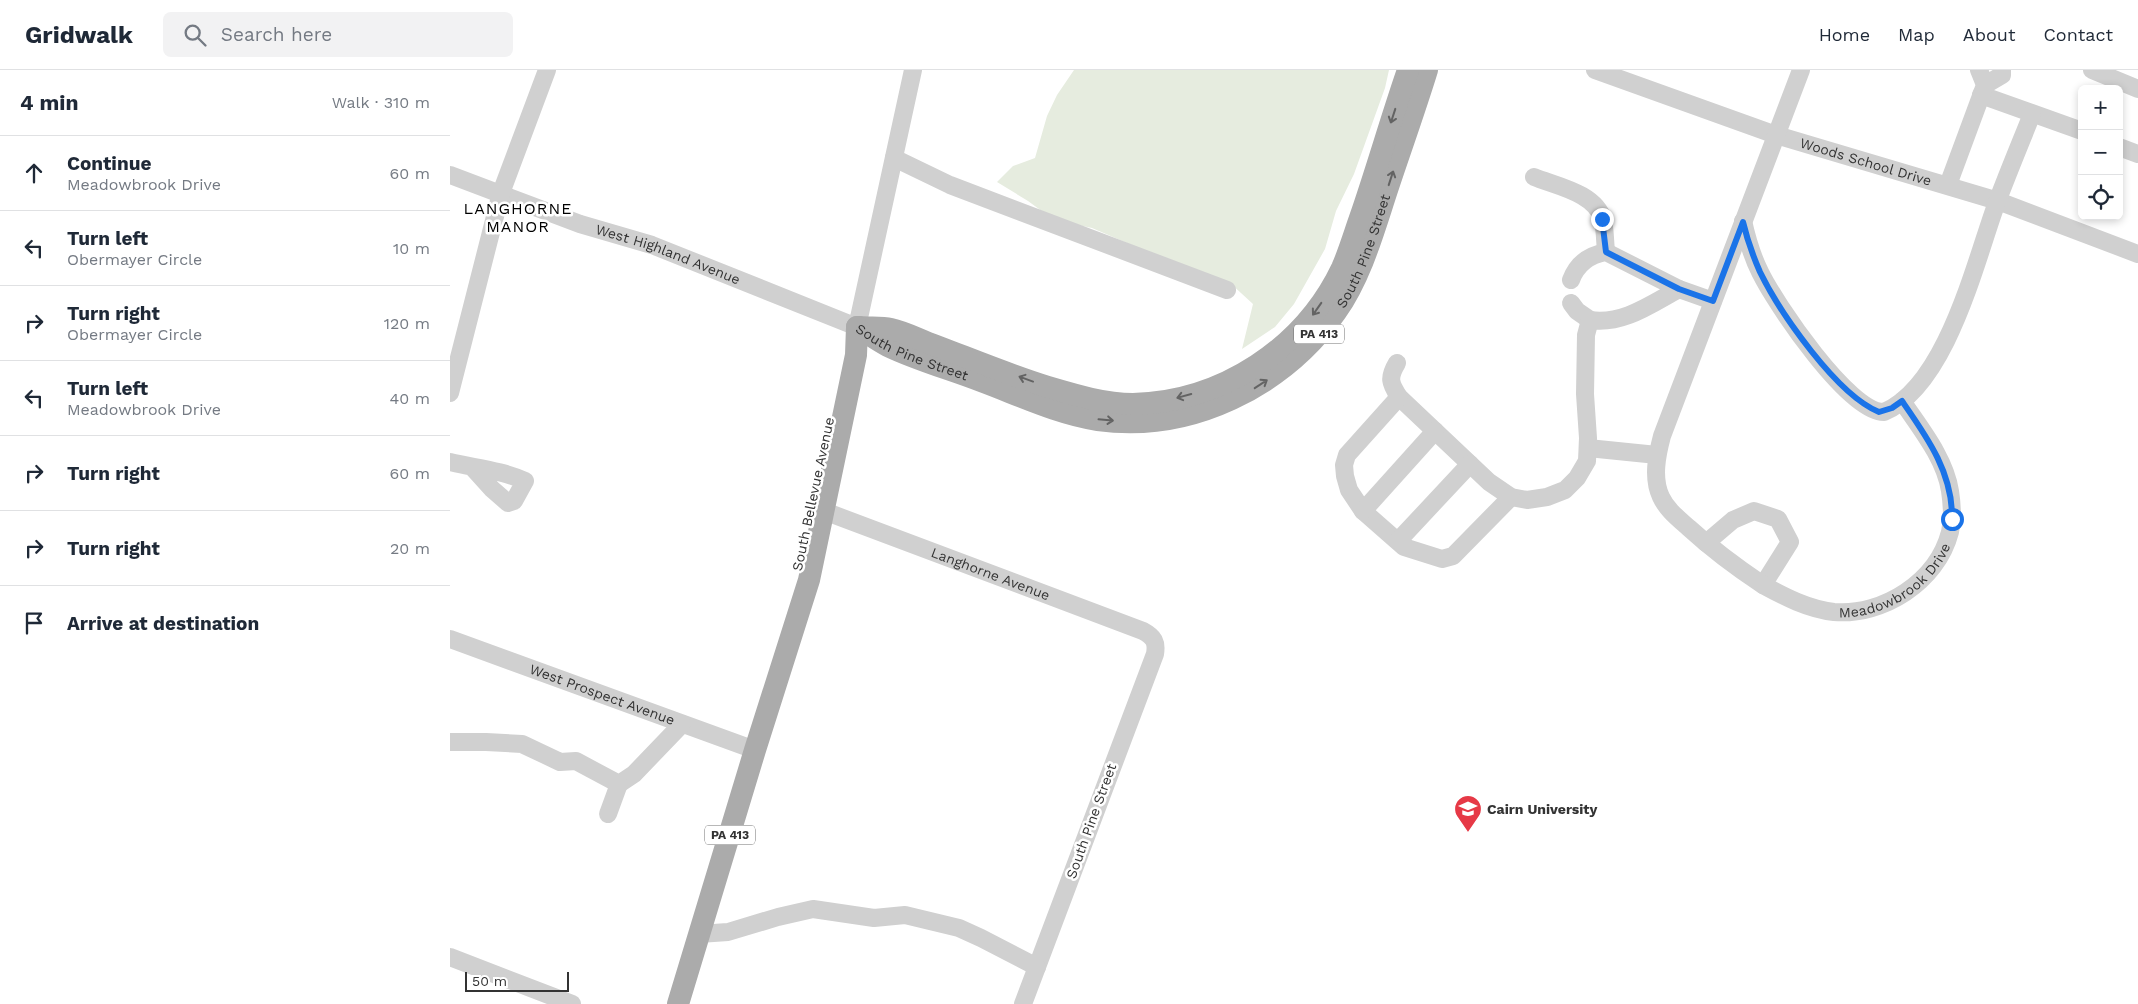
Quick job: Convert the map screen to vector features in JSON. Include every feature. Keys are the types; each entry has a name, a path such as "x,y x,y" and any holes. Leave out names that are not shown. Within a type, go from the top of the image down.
{"main road":[{"name":"South Pine Street","path":"857,327 892,329 1047,386 1095,399 1132,404 1166,401 1202,392 1229,381 1260,365 1292,339 1308,322 1326,297 1342,268 1408,70"},
{"name":"South Pine Street","path":"857,327 897,349 1059,410 1097,420 1155,421 1207,409 1230,401 1260,385 1302,352 1337,311 1354,283 1372,237 1427,70"},
{"name":"South Bellevue Avenue","path":"678,1004 781,665 809,580 856,355 857,327"},
{"name":"South Bellevue Avenue","path":"781,665 797,571 843,355 857,327"}],"street":[{"path":"450,393 501,193 547,70"},
{"name":"South Bellevue Avenue","path":"857,327 913,70"},
{"name":"Woods School Drive","path":"1595,70 1776,135 1948,185 2136,249"},
{"name":"Meadowbrook Drive","path":"1801,70 1662,436 1657,455 1656,474 1661,497 1671,512 1714,551 1763,585 1784,596 1814,608 1832,612 1864,611 1876,607 1902,594 1928,571 1942,550 1950,533 1952,509 1950,488 1938,456 1902,401"},
{"path":"1948,185 1982,83 2002,75 2002,70"},
{"path":"2092,70 2138,89"},
{"path":"1982,83 2032,114 2079,130"},
{"path":"1743,222 1750,246 1768,287 1803,338 1836,379 1854,396 1879,412 1892,408 1902,401 1934,364 1943,348 1963,300 1998,201 2032,114"},
{"path":"2123,148 2138,154"},
{"path":"894,158 950,186 1227,290"},
{"name":"West Highland Avenue","path":"450,175 580,224 652,245 857,327"},
{"path":"1534,177 1586,198 1596,206 1602,219 1606,252"},
{"path":"1571,280 1584,261 1595,254 1606,252 1679,289 1713,301"},
{"path":"1571,303 1577,311 1590,320 1605,322 1633,314 1679,289"},
{"path":"1397,363 1390,374 1392,387 1399,397 1489,482 1511,497 1534,499 1547,497 1565,490 1577,478 1587,461 1586,335 1590,320"},
{"path":"1399,397 1347,455 1344,465 1350,490 1363,511 1404,547 1442,559 1453,556 1511,497"},
{"path":"1363,511 1435,431"},
{"path":"1588,448 1657,455"},
{"path":"450,462 473,468"},
{"path":"1398,541 1470,464"},
{"name":"Langhorne Avenue","path":"824,511 1143,631 1154,638"},
{"path":"1706,543 1733,520 1754,511 1778,519 1790,542 1763,585"},
{"name":"South Pine Street","path":"1023,1004 1155,654 1156,645 1154,638"},
{"name":"West Prospect Avenue","path":"450,639 755,750"},
{"path":"608,814 619,784 634,774 682,724"},
{"path":"450,742 522,744 560,762 576,761 619,784"},
{"path":"700,934 728,932 778,917 814,909 874,918 905,915 959,928 1037,967"},
{"path":"450,957 572,1004"}],"shaded area":[{"path":"1074,70 1389,70 1385,88 1354,174 1336,211 1325,249 1294,304 1275,327 1242,349 1253,304 1229,282 1188,269 1092,228 1054,220 997,182 1013,166 1035,158 1047,116 1057,95"}],"place":[{"name":"Cairn University","path":"1468,833"}],"district":[{"name":"LANGHORNE MANOR","path":"518,217"}],"route":[{"path":"1602,219 1606,252 1626,260 1679,289 1713,301 1743,222 1750,246 1768,287 1788,318 1836,379 1865,405 1879,412 1884,412 1902,401 1938,456 1950,488 1952,519"}]}
